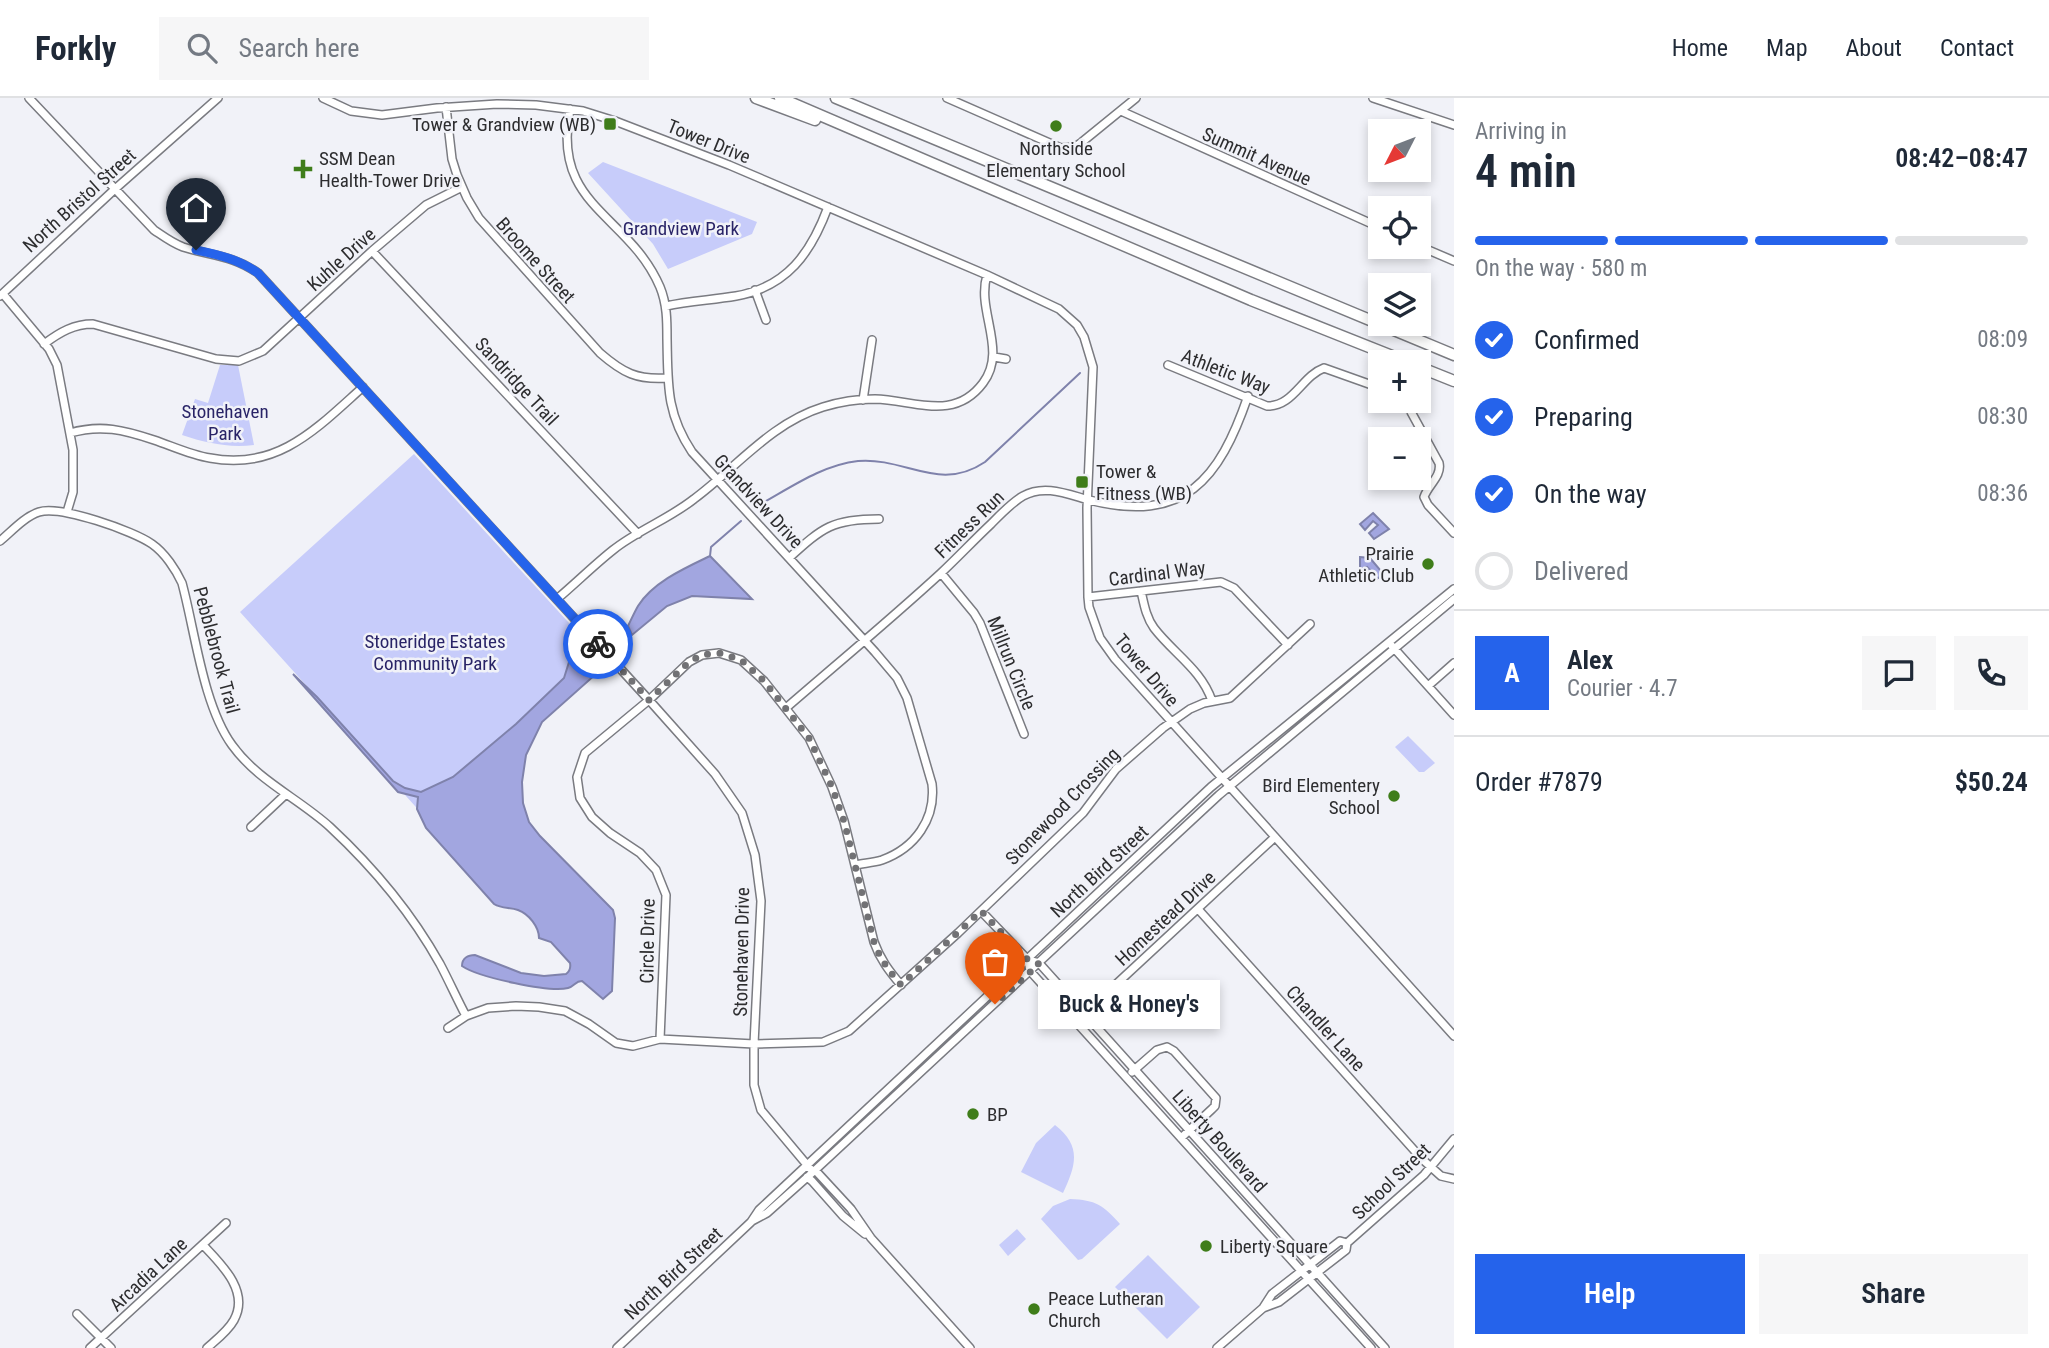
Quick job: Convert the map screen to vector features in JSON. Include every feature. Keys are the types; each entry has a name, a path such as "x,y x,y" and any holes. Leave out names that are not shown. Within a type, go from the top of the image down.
{"highway":[{"path":"755,98 920,158"},
{"path":"780,98 1251,300 1377,350"},
{"path":"837,98 1454,355"},
{"path":"1431,372 1454,381"}],"street":[{"name":"Stonehaven Drive","path":"29,98 154,230 175,243 232,258 258,273 715,775 741,813 755,855 761,901 754,1085 761,1110 810,1172 812,1181 843,1216 871,1238 970,1348"},
{"name":"North Bristol Street","path":"181,129 209,98"},
{"name":"North Bristol Street","path":"2,295 115,189 218,98"},
{"name":"Tower Drive","path":"323,98 351,111 382,116 446,107 496,104 570,109 615,121 729,165 987,275 1069,316 1084,337 1093,367 1087,499 1088,597 1095,626 1107,649 1454,1036"},
{"path":"947,98 1061,148 1075,147 1136,98"},
{"path":"1373,98 1454,125"},
{"name":"Broome Street","path":"446,107 452,159 462,187 485,227 600,353 618,368 646,379 667,378"},
{"name":"Grandview Drive","path":"570,109 566,149 576,182 637,250 659,284 666,306 667,378 671,409 683,439 865,640 897,678 907,698 932,784 933,797 928,819 918,836 902,850 880,861 855,865"},
{"name":"Summit Avenue","path":"1121,111 1368,222"},
{"name":"Kuhle Drive","path":"44,344 64,330 82,324 93,324 216,359 234,361 262,351 426,205 462,187"},
{"path":"666,306 738,295 775,281 803,257 817,235 828,207"},
{"name":"Sandridge Trail","path":"372,251 638,534"},
{"path":"1431,251 1454,261"},
{"path":"557,599 614,550 682,509 783,425 820,408 863,400 950,406 976,392 988,376 994,357 984,299 987,275"},
{"path":"755,290 766,320"},
{"path":"2,295 44,344 57,365 73,450 73,492 67,512"},
{"path":"863,400 872,340"},
{"path":"994,357 1006,359"},
{"name":"Athletic Way","path":"1168,365 1268,406 1275,406 1290,397 1315,372 1324,368 1368,384"},
{"path":"70,433 108,428 124,430 209,458 243,460 274,454 296,444 363,387"},
{"name":"Fitness Run","path":"786,708 941,573 1001,514 1024,496 1047,490 1113,504 1148,506 1175,499 1198,486 1222,458 1248,397"},
{"path":"1412,413 1440,469 1424,497 1454,533"},
{"name":"Pebblebrook Trail","path":"0,541 24,520 39,512 56,510 131,533 153,545 182,583 215,713 231,744 248,765 327,825 360,856 386,886 439,962 466,1016"},
{"path":"789,558 811,538 835,524 848,520 879,519"},
{"name":"Millrun Circle","path":"941,573 980,623 1024,734"},
{"name":"Cardinal Way","path":"1088,597 1221,582 1234,588 1288,645"},
{"name":"North Bird Street","path":"810,1172 1039,964 1229,786 1454,589"},
{"path":"1142,591 1145,609 1154,628 1203,681 1212,701"},
{"name":"North Bird Street","path":"617,1348 751,1222 767,1213 1028,960 1223,779 1454,599"},
{"name":"Stonewood Crossing","path":"447,1028 466,1016 488,1009 516,1006 565,1011 616,1043 633,1046 660,1039 754,1044 823,1042 849,1031 981,911 1083,813 1116,769 1190,709 1236,694 1310,624"},
{"path":"1392,646 1454,715"},
{"name":"Circle Drive","path":"660,1039 666,895 656,870 640,853 592,817 580,798 577,778 585,754 689,662 702,655 719,653 741,660 764,681 809,738 832,787 844,821 871,932 880,957 887,970 901,985"},
{"path":"1428,686 1454,663"},
{"path":"251,827 285,795"},
{"name":"Homestead Drive","path":"1080,1025 1084,1014 1275,837"},
{"name":"Chandler Lane","path":"1198,909 1430,1168"},
{"name":"Liberty Boulevard","path":"981,911 1028,960 1039,964 1385,1348"},
{"path":"1028,960 1030,971"},
{"name":"Liberty Boulevard","path":"1030,971 1371,1348"},
{"path":"1127,1077 1157,1050 1167,1046 1213,1094 1216,1098 1215,1106 1181,1138"},
{"name":"School Street","path":"1263,1308 1279,1303 1346,1250 1347,1242 1395,1202 1430,1168 1454,1139"},
{"path":"1430,1168 1441,1176 1454,1179"},
{"name":"Arcadia Lane","path":"90,1348 226,1223"},
{"name":"School Street","path":"1217,1348 1263,1308 1272,1294 1301,1270 1340,1241 1347,1242"},
{"path":"203,1245 229,1273 238,1295 237,1312 233,1322 207,1348"},
{"path":"77,1314 111,1348"}],"green space":[{"name":"Grandview Park","path":"603,162 757,222 752,234 668,269 653,244 588,173"},
{"name":"Stonehaven Park","path":"220,365 238,365 254,445 217,444 182,435 195,399 208,403"},
{"name":"Stoneridge Estates Community Park","path":"414,454 603,660 476,774 507,908 240,612"},
{"path":"1408,736 1435,763 1424,772 1419,772 1395,747"},
{"path":"1055,1125 1069,1141 1074,1156 1071,1174 1063,1193 1021,1172 1036,1143"},
{"path":"1070,1199 1098,1205 1120,1224 1078,1260 1041,1219 1053,1206"},
{"path":"1017,1229 1026,1239 1008,1256 999,1245"},
{"path":"1148,1255 1200,1307 1167,1339 1115,1287"}],"shaded area":[{"path":"1373,513 1389,529 1374,539 1369,533 1378,525 1373,521 1365,530 1360,524"},
{"path":"710,556 752,599 692,596 667,606 632,635 628,626 644,597 670,576"},
{"path":"1360,557 1370,558 1381,571 1381,576 1374,581 1369,580 1367,577 1370,570 1367,567 1360,568"},
{"path":"572,656 582,658 596,674 542,722 526,755 522,782 523,803 529,822 540,836 613,910 612,991 603,999 582,981 568,988 546,988 498,979 462,966 466,958 475,955 521,973 544,976 566,974 570,963 551,942 539,938 535,925 526,915 518,910 494,904 426,828 417,809 418,797 398,792 293,674 393,781 405,788 421,792 453,777 516,724 564,678"}],"waterway":[{"path":"759,505 819,472 845,463 875,461 937,474 968,471 985,462 1080,373"},
{"path":"710,556 711,547 741,521"}],"way so far":[{"path":"598,644 649,700 689,662 702,655 719,653 741,660 764,681 809,738 832,787 844,821 865,911 874,942 887,970 901,985 981,911 1028,960 1039,964 995,1004"}],"place":[{"name":"Tower & Grandview (WB)","path":"610,124"},
{"name":"Northside Elementary School","path":"1056,126"},
{"name":"SSM Dean Health-Tower Drive","path":"303,169"},
{"name":"Tower & Fitness (WB)","path":"1082,482"},
{"name":"Prairie Athletic Club","path":"1428,564"},
{"name":"Bird Elementery School","path":"1394,796"},
{"name":"Buck & Honey's","path":"995,1004"},
{"name":"BP","path":"973,1114"},
{"name":"Liberty Square","path":"1206,1246"},
{"name":"Peace Lutheran Church","path":"1034,1309"}],"route":[{"path":"196,250 232,258 258,273 598,644"}]}
